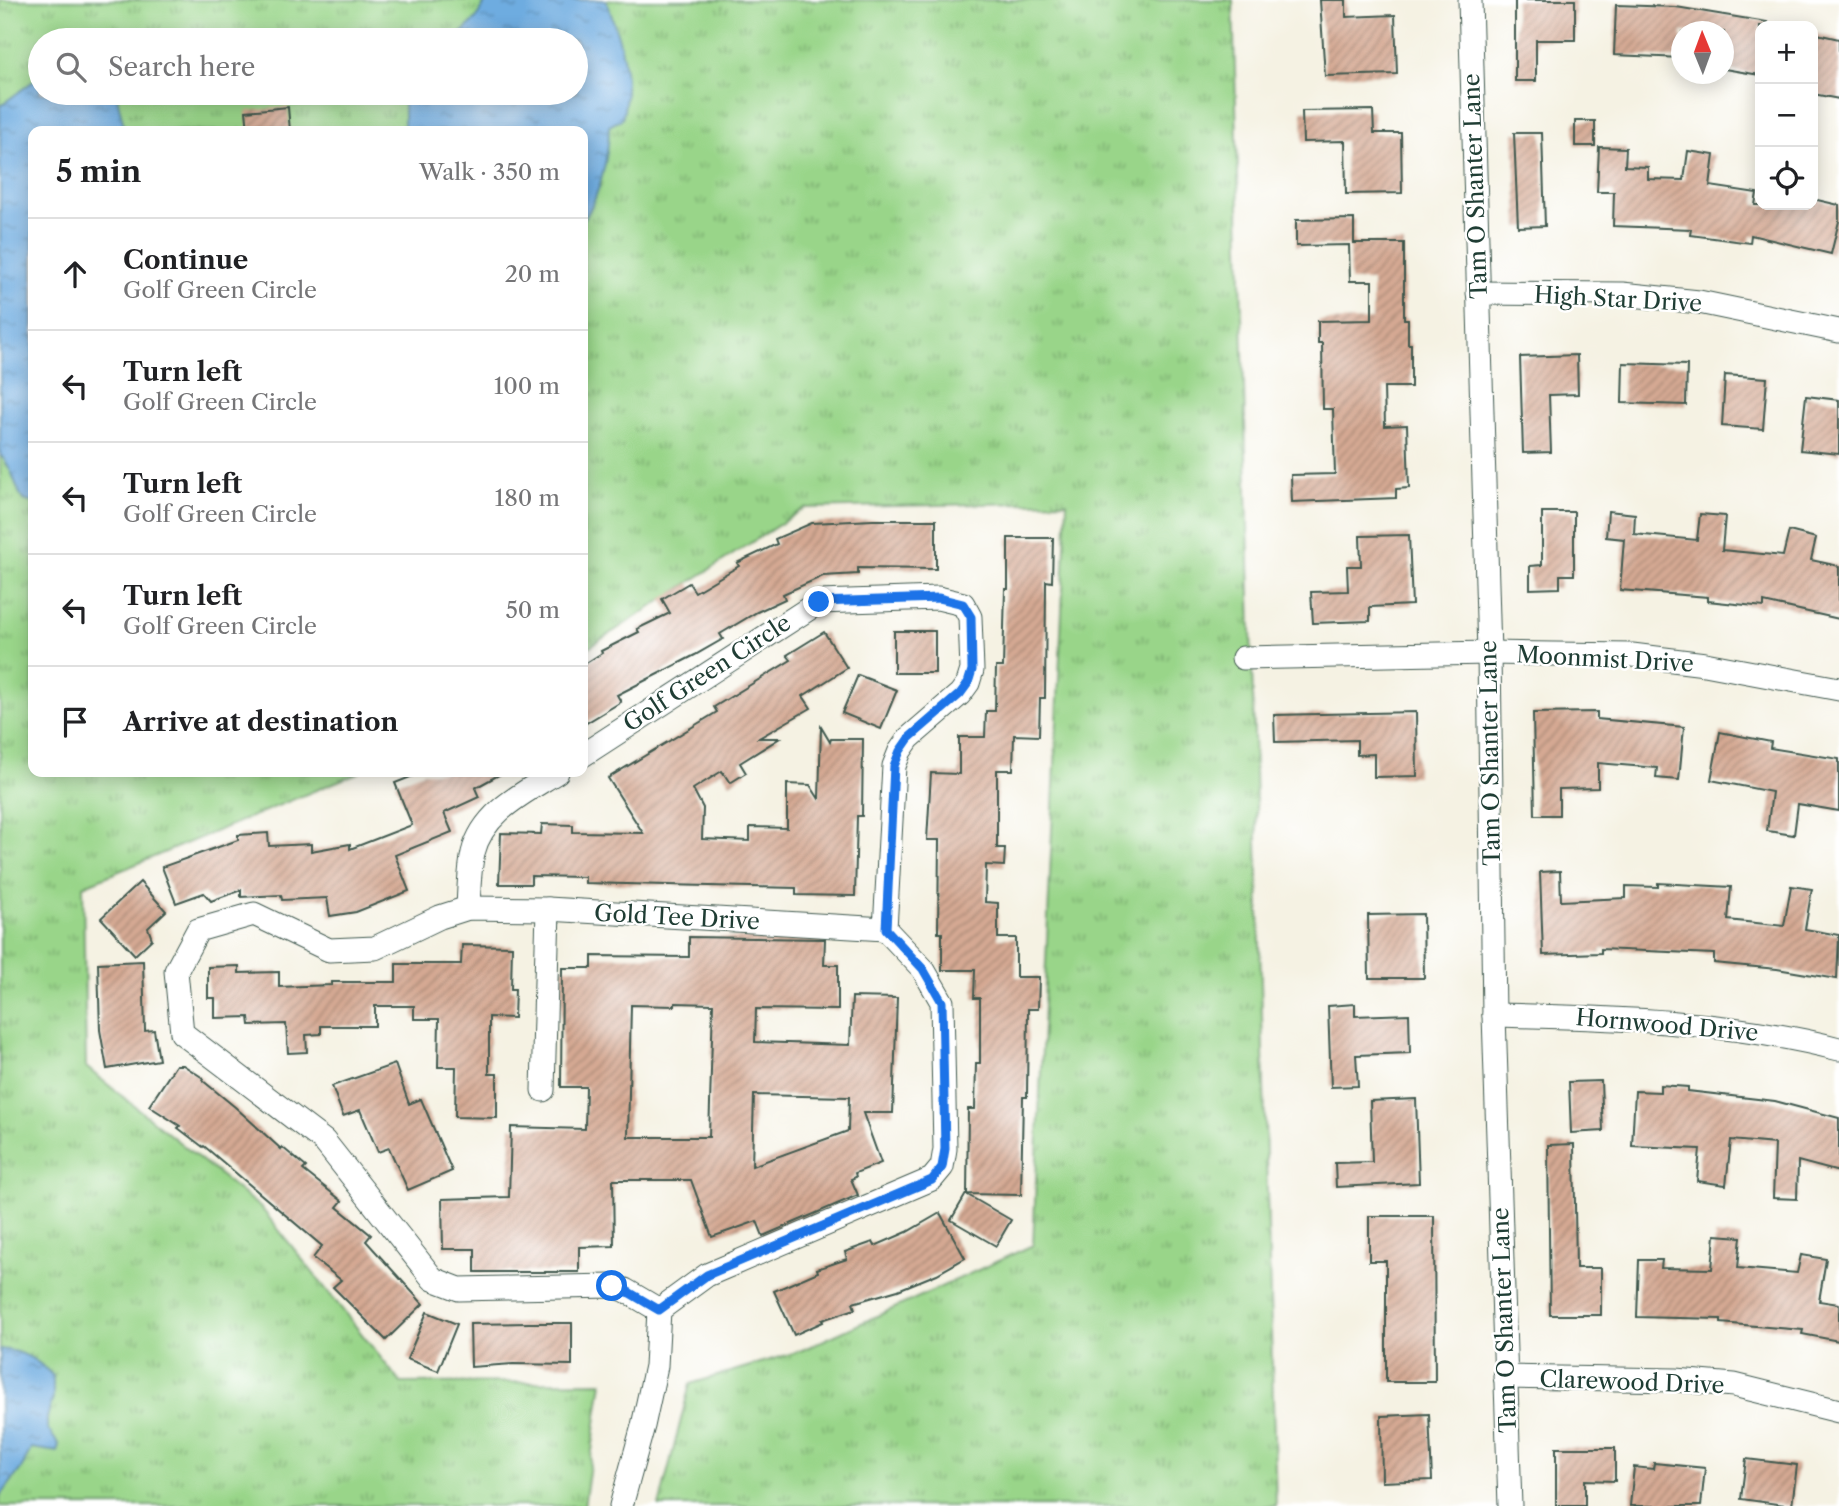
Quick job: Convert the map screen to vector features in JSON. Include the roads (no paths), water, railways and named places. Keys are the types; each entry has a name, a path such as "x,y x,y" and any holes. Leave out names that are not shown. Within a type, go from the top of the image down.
{"street":[{"name":"Tam O Shanter Lane","path":"1470,0 1489,653 1494,1015 1510,1506"},
{"name":"High Star Drive","path":"1478,293 1622,295 1699,302 1839,331"},
{"name":"Golf Green Circle","path":"588,752 819,602 939,598 963,604 971,617 972,670 968,683 960,694 909,738 894,766 886,929"},
{"name":"Moonmist Drive","path":"1242,658 1489,653 1632,655 1705,664 1839,689"},
{"path":"548,777 497,811 483,830 473,853 468,908 440,917 375,948 329,950 254,914 198,930 176,971 182,1032 324,1141 433,1279 459,1289 612,1286 625,1290 659,1310"},
{"name":"Gold Tee Drive","path":"468,908 548,909 886,929"},
{"path":"543,1090 548,909"},
{"path":"659,1310 707,1275 932,1180 942,1167 945,1149 942,1002 923,969 886,929"},
{"name":"Hornwood Drive","path":"1494,1015 1695,1024 1757,1031 1839,1049"},
{"path":"621,1506 656,1366 659,1310"},
{"name":"Clarewood Drive","path":"1505,1377 1676,1380 1734,1385 1839,1411"}],"water":[{"path":"486,0 606,0 623,59 625,104 622,119 609,126 602,174 588,213 588,126 404,126 404,105 588,105 588,28 467,28 477,18"},
{"path":"28,85 28,105 119,105 124,126 28,126 28,502 23,500 0,455 0,106"},
{"path":"0,1349 29,1357 53,1376 53,1398 47,1428 59,1445 57,1452 31,1448 23,1466 0,1497"}]}
